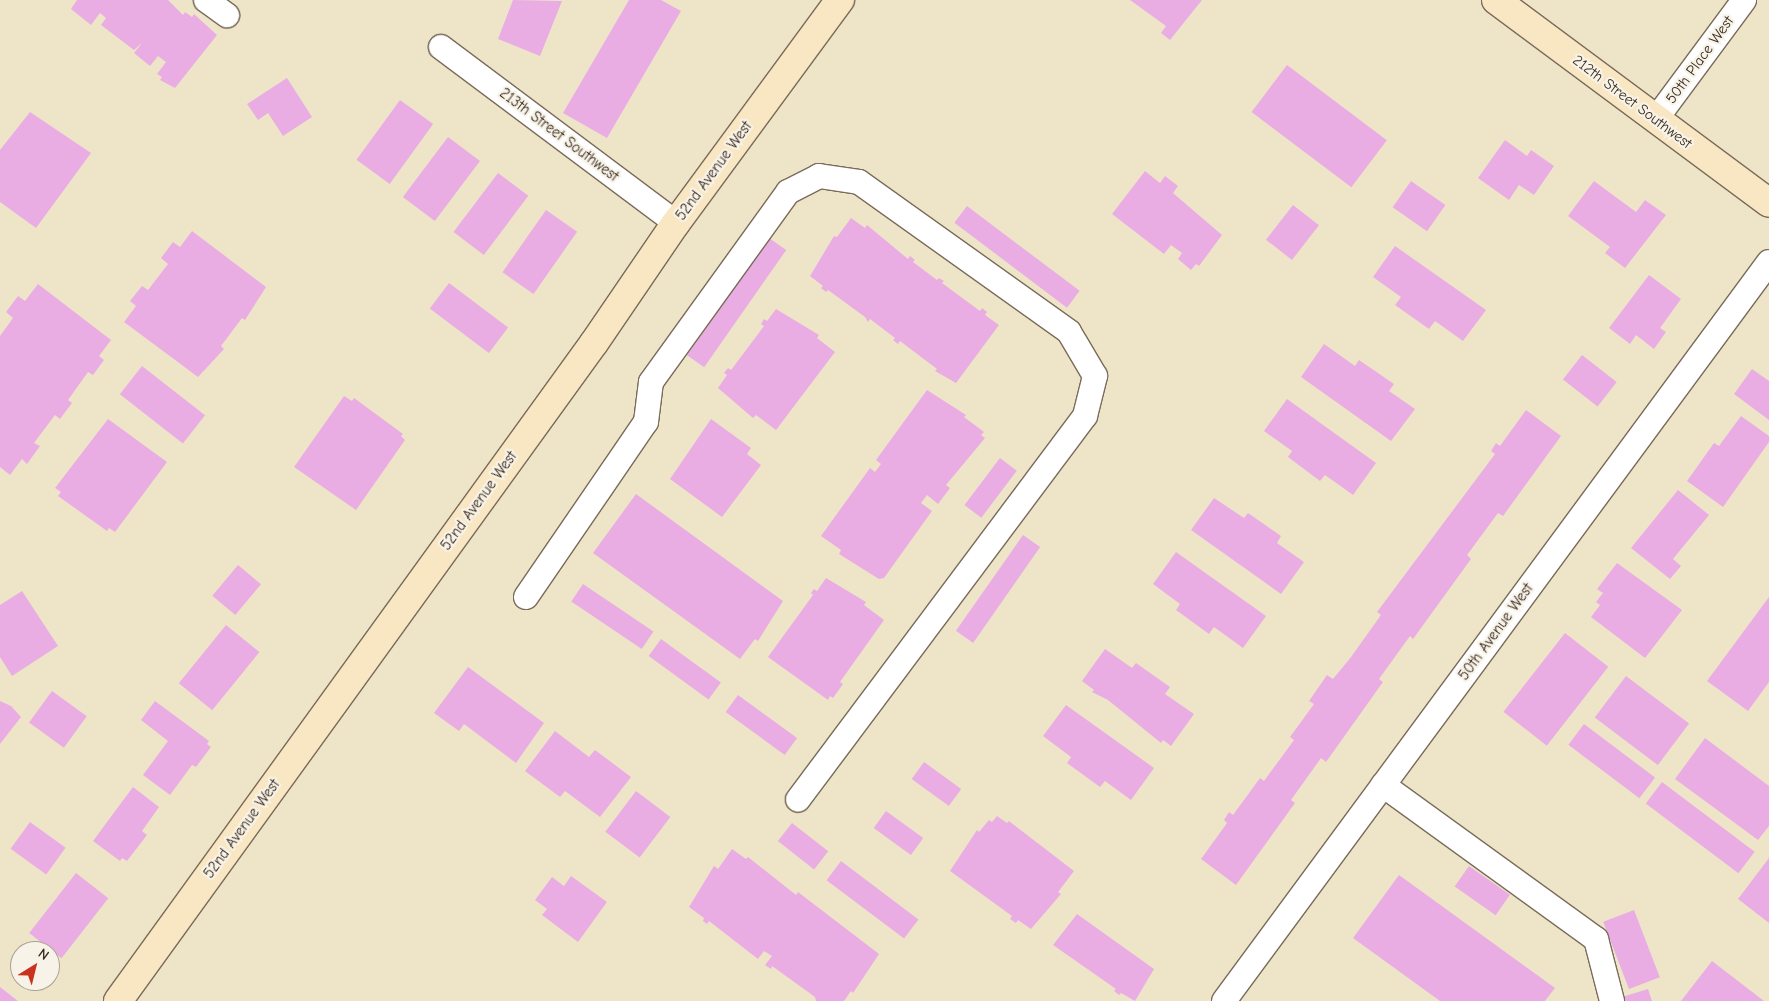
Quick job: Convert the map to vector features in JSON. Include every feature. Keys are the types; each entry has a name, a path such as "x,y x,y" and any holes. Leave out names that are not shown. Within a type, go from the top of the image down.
{"street":[{"path":"206,0 227,15"},
{"name":"52nd Avenue West","path":"118,1001 589,350 676,223 840,0"},
{"name":"212th Street Southwest","path":"1496,0 1769,203"},
{"name":"50th Place West","path":"1656,119 1744,0"},
{"name":"213th Street Southwest","path":"441,47 676,223"},
{"path":"526,597 646,422 651,382 788,192 820,176 859,182 1069,332 1095,376 1085,416 798,799"},
{"name":"50th Avenue West","path":"1224,1001 1769,262"},
{"path":"1383,785 1596,939 1612,1001"}],"building":[{"path":"77,0 168,0 183,15 185,12 192,17 194,14 217,35 175,88 160,80 162,77 157,74 166,62 158,56 150,66 134,53 142,43 134,50 101,25 106,18 100,13 91,25 71,9"},
{"path":"513,0 562,1 540,56 498,39"},
{"path":"629,0 661,0 681,11 607,138 563,113"},
{"path":"1130,0 1202,0 1170,40 1161,33 1166,26"},
{"path":"1287,65 1387,140 1351,187 1251,112"},
{"path":"287,78 312,117 283,136 268,113 258,120 247,104"},
{"path":"400,100 433,124 390,184 357,160"},
{"path":"30,112 91,153 36,228 0,202 0,150"},
{"path":"448,137 480,161 435,221 403,197"},
{"path":"1505,140 1527,156 1531,150 1554,166 1534,195 1519,185 1509,200 1478,178"},
{"path":"1145,171 1160,183 1165,176 1178,186 1173,193 1222,235 1199,266 1196,264 1191,270 1178,259 1182,253 1171,245 1164,254 1112,214"},
{"path":"498,173 528,196 484,255 453,232"},
{"path":"1411,181 1445,205 1427,231 1393,207"},
{"path":"1594,181 1636,212 1645,200 1666,215 1625,268 1605,253 1610,247 1568,216"},
{"path":"1293,205 1319,225 1292,260 1266,240"},
{"path":"967,206 1080,291 1067,308 954,223"},
{"path":"546,210 577,232 534,294 502,272"},
{"path":"851,218 865,228 867,225 908,259 910,256 915,260 913,262 937,280 939,278 944,281 942,283 980,311 982,308 987,312 985,315 999,325 956,383 935,371 937,369 900,341 898,344 893,340 895,338 870,319 868,322 865,317 828,290 826,292 821,288 823,286 810,276 834,236 837,237"},
{"path":"192,231 266,287 245,320 242,318 221,346 224,349 198,377 124,322 136,306 130,301 142,286 148,290 168,264 161,258 173,242 180,247"},
{"path":"769,238 786,250 704,367 687,355"},
{"path":"1395,246 1486,310 1463,341 1435,321 1429,329 1395,305 1401,297 1373,277"},
{"path":"1649,275 1681,299 1660,328 1666,332 1654,349 1636,335 1630,344 1609,328"},
{"path":"449,283 508,328 489,353 430,309"},
{"path":"38,284 111,340 99,356 104,360 93,375 88,372 68,400 72,403 60,419 55,415 34,443 40,446 27,464 22,459 10,475 0,467 0,336 13,318 6,312 18,296 25,301"},
{"path":"776,309 819,335 817,338 835,352 776,430 756,415 753,418 718,388 727,375 724,373 728,368 731,370 764,326 761,324 764,319 767,321"},
{"path":"1324,344 1355,366 1359,360 1394,384 1389,391 1415,409 1391,441 1301,377"},
{"path":"1582,355 1617,382 1598,407 1563,379"},
{"path":"142,366 205,415 183,444 120,394"},
{"path":"1752,369 1769,381 1769,420 1734,394"},
{"path":"927,390 966,415 964,417 984,432 981,435 985,438 946,485 950,488 938,504 927,495 921,503 932,511 884,578 879,579 839,554 841,550 821,536 870,468 875,472 881,464 876,460"},
{"path":"344,396 352,401 354,398 403,434 401,436 405,440 356,510 294,467"},
{"path":"1287,399 1376,463 1353,495 1325,475 1320,481 1288,457 1292,451 1264,431"},
{"path":"1526,410 1561,436 1503,516 1498,513 1467,555 1471,559 1413,639 1410,636 1379,679 1383,682 1326,762 1321,758 1291,800 1295,803 1236,885 1201,859 1227,823 1224,820 1229,812 1233,815 1260,778 1264,781 1294,740 1290,737 1314,704 1309,701 1327,675 1333,679 1351,657 1381,615 1377,612 1495,454 1491,451 1496,443 1500,446"},
{"path":"1741,416 1769,436 1769,442 1723,507 1687,481 1714,443 1719,446"},
{"path":"108,419 167,462 115,532 109,528 107,531 58,496 61,492 55,488"},
{"path":"711,419 751,448 747,454 761,465 722,517 670,479"},
{"path":"1000,458 1017,471 981,518 964,505"},
{"path":"1678,490 1709,515 1673,559 1681,566 1670,579 1631,548"},
{"path":"636,494 783,601 758,641 755,639 740,659 593,553"},
{"path":"1214,498 1244,518 1248,513 1281,536 1277,543 1304,562 1281,594 1191,530"},
{"path":"1023,535 1040,547 973,643 956,631"},
{"path":"1176,552 1266,616 1243,648 1214,627 1209,634 1176,610 1180,604 1153,584"},
{"path":"1617,563 1682,610 1645,658 1591,617 1600,605 1596,602 1603,593 1597,589"},
{"path":"238,565 261,584 235,615 212,596"},
{"path":"826,578 866,602 864,605 884,620 840,682 843,684 833,698 830,696 828,700 768,657 813,595 811,593 814,589 817,591"},
{"path":"583,584 653,632 642,649 571,601"},
{"path":"22,591 58,646 12,676 0,657 0,605"},
{"path":"1769,597 1769,682 1748,711 1707,681"},
{"path":"226,625 259,652 212,710 179,683"},
{"path":"1565,633 1608,667 1547,746 1503,712"},
{"path":"661,639 721,682 709,699 649,656"},
{"path":"1105,649 1132,668 1136,663 1170,687 1165,694 1194,714 1171,746 1163,740 1161,743 1108,700 1092,692 1094,690 1082,681"},
{"path":"468,667 544,723 516,763 464,724 459,731 434,713"},
{"path":"1626,676 1689,724 1658,765 1595,718"},
{"path":"52,691 87,716 64,748 29,723"},
{"path":"738,695 797,738 785,755 726,712"},
{"path":"0,701 11,706 21,717 0,744"},
{"path":"155,701 209,741 207,744 211,747 196,767 192,765 170,795 143,775 168,741 141,720"},
{"path":"1066,705 1154,768 1131,800 1105,781 1100,787 1067,763 1071,757 1043,736"},
{"path":"1584,724 1655,778 1639,798 1568,745"},
{"path":"555,731 589,757 595,750 631,777 600,817 565,791 560,797 525,771"},
{"path":"1705,738 1769,786 1769,826 1758,840 1675,779"},
{"path":"924,762 961,789 949,806 912,779"},
{"path":"1662,782 1755,852 1738,873 1646,804"},
{"path":"133,787 159,807 142,831 147,835 127,861 122,858 120,861 93,841"},
{"path":"636,791 670,817 640,858 605,832"},
{"path":"886,811 923,838 911,855 874,828"},
{"path":"997,816 1007,823 1009,821 1074,871 1058,892 1061,894 1031,929 1018,920 1016,923 1010,919 1012,916 950,871 977,830 979,832 989,820 992,822"},
{"path":"30,822 66,848 46,875 11,849"},
{"path":"792,823 828,851 814,869 778,841"},
{"path":"732,849 746,859 748,857 796,895 798,892 879,954 853,993 851,991 844,1001 816,1001 815,997 772,966 771,969 765,965 772,956 764,951 758,959 709,921 707,924 703,921 704,918 689,907 714,866 718,869"},
{"path":"1769,858 1769,923 1738,899"},
{"path":"841,861 918,919 904,939 827,880"},
{"path":"1469,866 1510,895 1496,915 1455,886"},
{"path":"76,873 108,898 62,958 60,941 40,941 29,933"},
{"path":"1399,875 1555,988 1545,1001 1440,1001 1353,938"},
{"path":"571,876 607,902 578,942 542,915 547,909 535,900 552,877 564,886"},
{"path":"1634,910 1660,977 1629,989 1603,922"},
{"path":"1077,914 1154,969 1135,1001 1121,993 1119,995 1114,991 1116,989 1053,945"},
{"path":"1712,961 1764,1001 1681,1001"},
{"path":"0,987 18,1001 0,1001"},
{"path":"1648,989 1652,1001 1624,1001 1622,997"}]}
